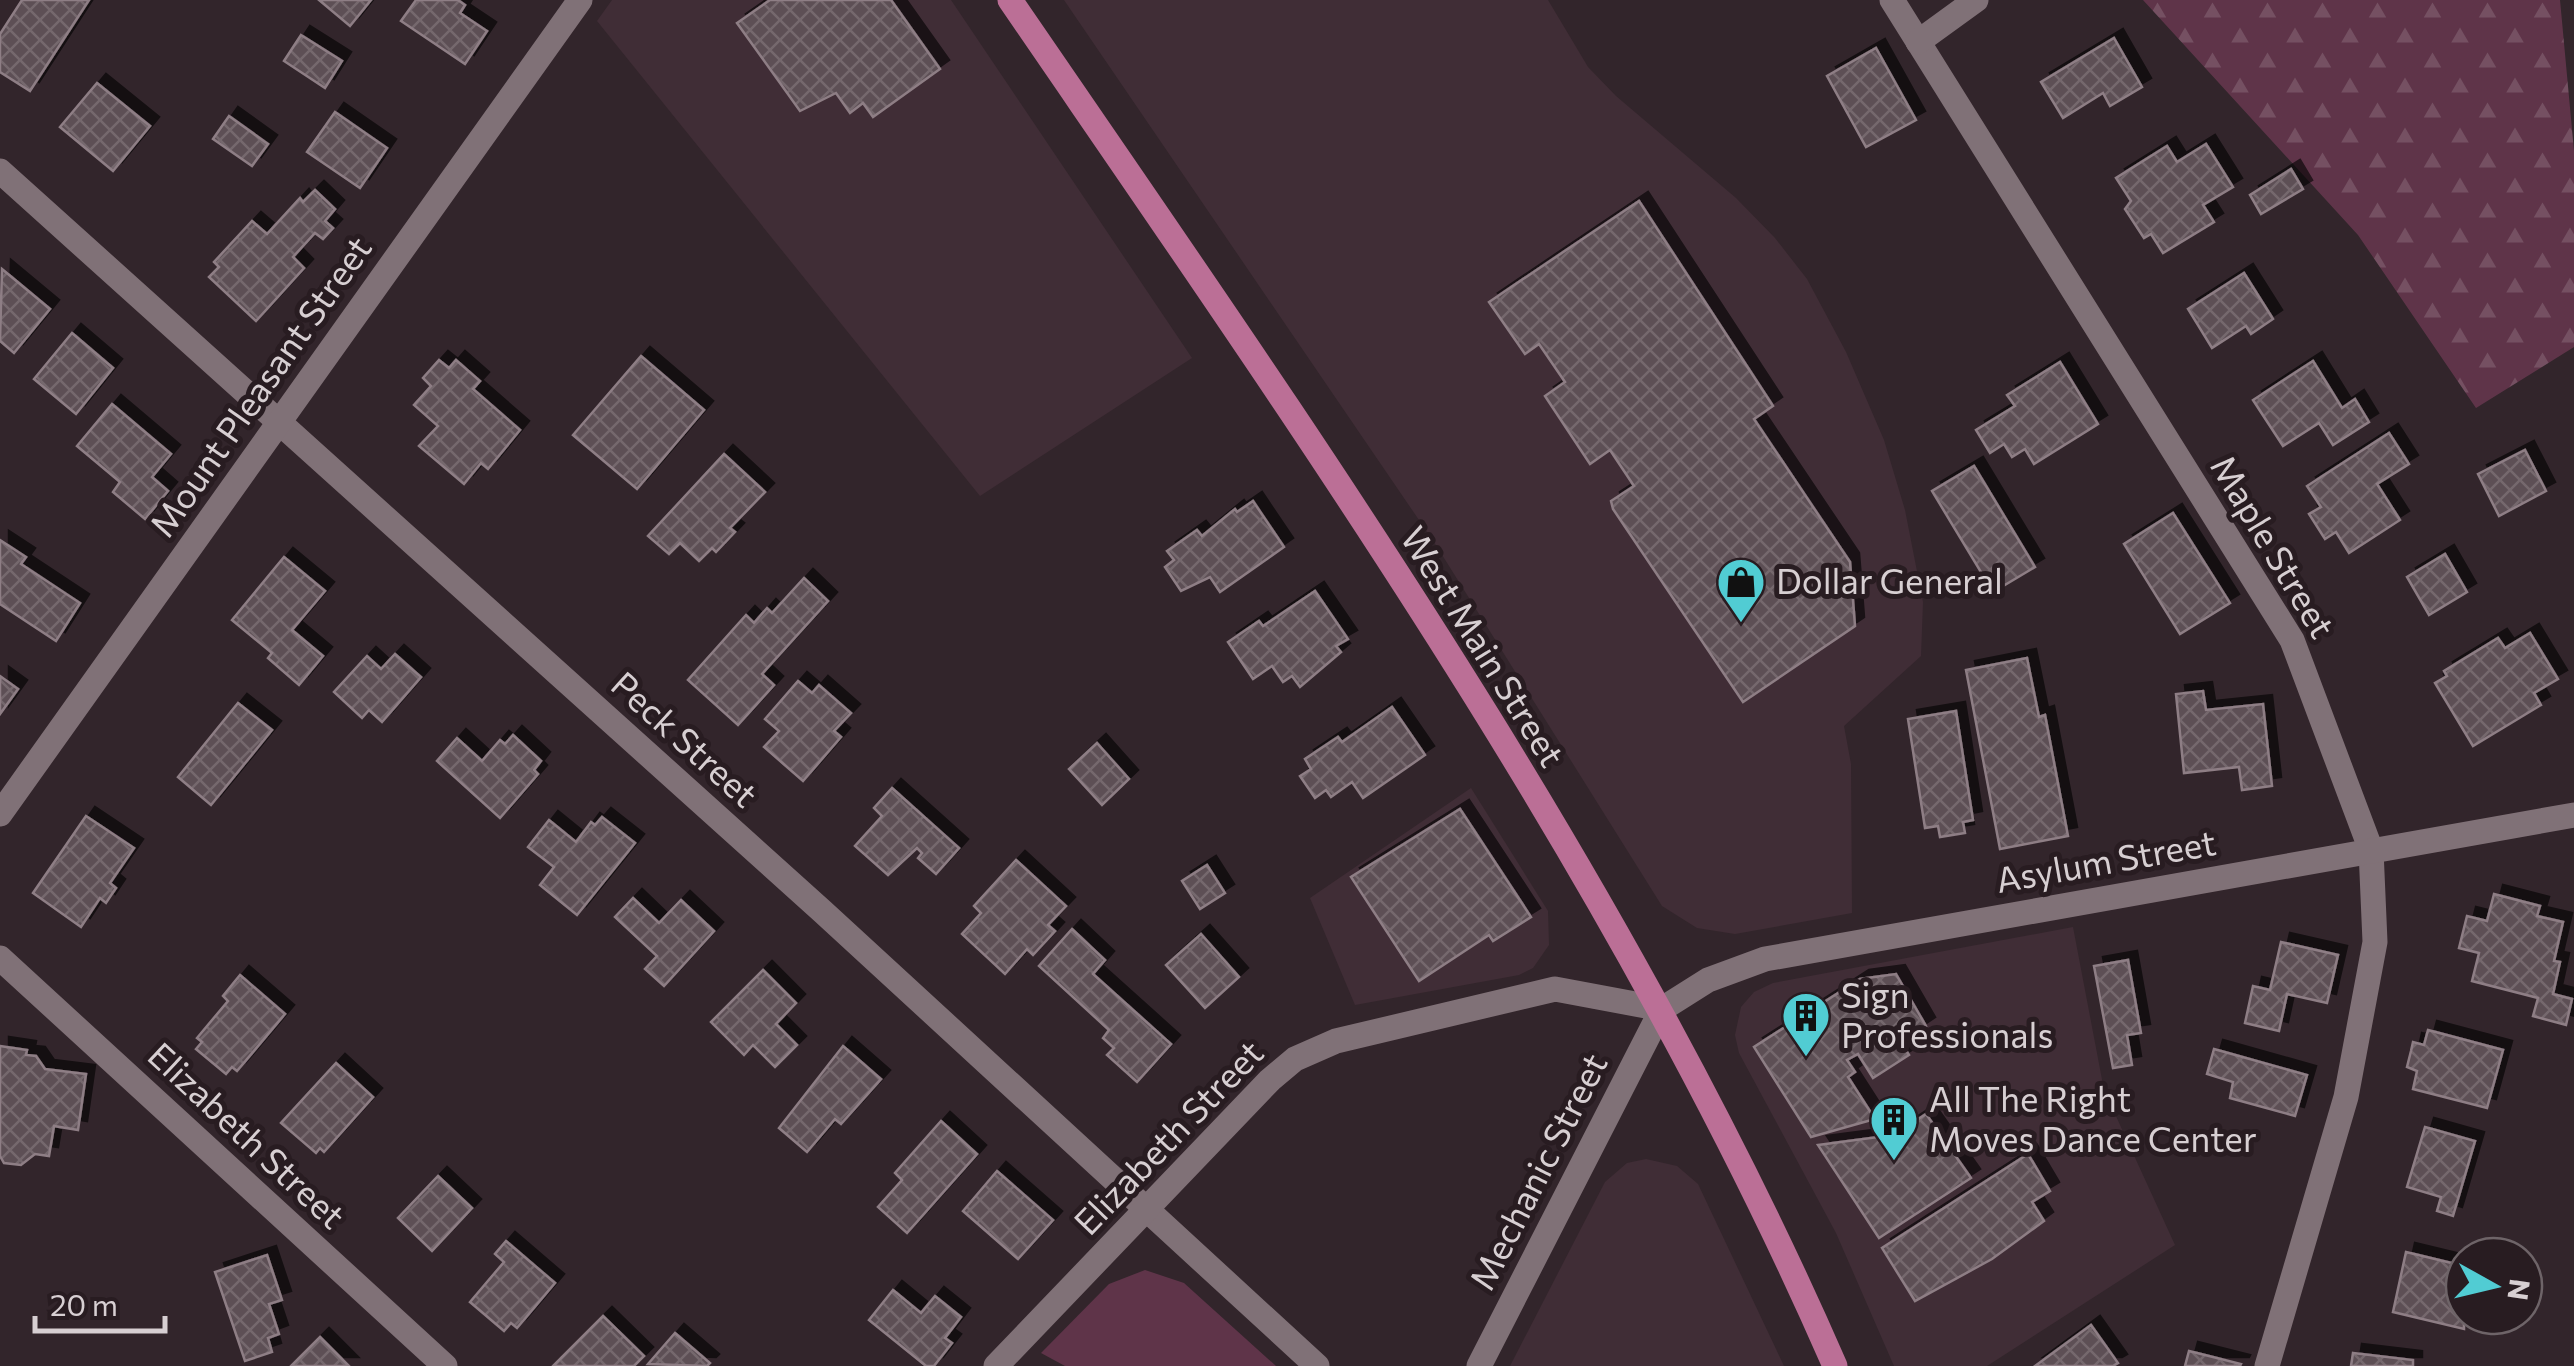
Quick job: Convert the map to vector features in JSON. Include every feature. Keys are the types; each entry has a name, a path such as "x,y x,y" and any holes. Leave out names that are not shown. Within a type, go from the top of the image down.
{"main road":[{"name":"West Main Street","path":"1010,0 1403,586 1583,872 1662,1010 1746,1172 1835,1366"}],"street":[{"name":"Mount Pleasant Street","path":"0,814 580,0"},
{"name":"Maple Street","path":"1892,0 2292,640 2371,850 2375,942 2346,1098 2267,1366"},
{"path":"1918,42 1976,0"},
{"name":"Peck Street","path":"0,171 1318,1366"},
{"name":"Asylum Street","path":"1662,1010 1708,980 1765,959 2574,814"},
{"name":"Elizabeth Street","path":"0,958 444,1366"},
{"name":"Elizabeth Street","path":"996,1366 1284,1067 1320,1047 1555,989 1662,1010"},
{"name":"Mechanic Street","path":"1479,1366 1662,1010"}],"shaded area":[{"path":"612,0 951,0 1192,358 980,496 597,21"},
{"path":"1064,0 1548,0 1588,67 1616,96 1736,198 1775,238 1807,279 1846,352 1884,440 1905,510 1923,602 1921,656 1844,726 1851,764 1852,913 1735,934 1697,928 1662,906 1434,542"},
{"path":"1471,788 1548,911 1549,945 1533,968 1519,975 1355,1005 1310,898"},
{"path":"2073,927 2104,1090 2175,1245 1987,1366 1894,1366 1836,1233 1739,1053 1735,1035 1741,1007 1754,992 1773,983"},
{"path":"1646,1159 1677,1166 1698,1184 1784,1366 1510,1366 1605,1182 1627,1163"}],"green space":[{"path":"2143,0 2560,0 2574,151 2574,347 2476,408 2358,235"},
{"path":"1145,1270 1184,1283 1276,1366 1065,1366 1041,1353 1109,1284"}],"building":[{"path":"22,0 89,0 30,91 0,72 0,34"},
{"path":"319,0 371,0 350,26"},
{"path":"416,0 458,0 465,5 460,13 487,31 465,64 401,21"},
{"path":"770,0 891,0 940,69 873,117 863,103 850,113 836,93 800,111 737,23"},
{"path":"301,35 342,61 325,88 284,61"},
{"path":"2114,38 2142,87 2110,106 2103,93 2063,118 2041,82"},
{"path":"1876,48 1916,120 1866,147 1827,76"},
{"path":"97,83 150,126 113,171 60,127"},
{"path":"335,112 387,148 360,188 307,152"},
{"path":"229,116 268,144 252,166 213,139"},
{"path":"2206,144 2233,187 2203,205 2214,222 2163,253 2151,234 2144,238 2125,209 2131,201 2116,178 2167,146 2177,162"},
{"path":"2291,169 2303,189 2261,214 2250,195"},
{"path":"315,190 335,209 325,221 333,228 323,239 315,233 293,257 304,268 256,321 209,277 219,267 214,262 252,221 267,234 300,198 303,202"},
{"path":"1639,201 1773,406 1754,419 1850,562 1855,626 1743,702 1613,509 1611,501 1634,486 1610,450 1590,464 1545,396 1565,382 1539,344 1525,354 1489,302"},
{"path":"2,269 50,309 14,353 0,341"},
{"path":"2244,273 2273,319 2251,334 2246,326 2212,348 2188,309"},
{"path":"72,333 113,368 76,414 34,379"},
{"path":"641,356 704,410 637,489 573,435"},
{"path":"439,360 449,368 456,360 480,381 473,389 520,430 488,469 481,463 464,484 419,446 438,426 414,405 431,386 423,378"},
{"path":"2313,361 2342,408 2355,399 2369,422 2333,445 2319,423 2283,446 2253,400"},
{"path":"2060,362 2098,424 2034,464 2025,449 2012,457 2004,444 1990,453 1976,430 2015,406 2007,395"},
{"path":"112,404 171,454 152,477 168,491 145,519 113,492 120,482 77,446"},
{"path":"2389,433 2409,464 2377,484 2400,520 2349,553 2336,532 2325,539 2309,514 2321,507 2307,486"},
{"path":"2525,450 2546,491 2499,516 2478,474"},
{"path":"724,454 765,492 730,528 735,532 716,552 712,548 699,561 680,543 669,554 648,536"},
{"path":"1974,466 2035,567 1993,592 1932,491"},
{"path":"1253,501 1284,547 1220,592 1210,577 1181,591 1165,567 1174,560 1167,551 1197,530 1202,536 1235,509 1237,512"},
{"path":"2173,513 2230,603 2180,634 2124,544"},
{"path":"0,540 26,557 21,564 80,603 56,641 0,604"},
{"path":"2445,554 2467,592 2429,615 2407,577"},
{"path":"284,557 325,591 292,630 323,656 299,685 268,658 272,653 232,620"},
{"path":"804,578 828,601 762,674 774,685 738,725 688,680 746,615 754,623 767,608 772,613"},
{"path":"1315,591 1348,639 1336,646 1341,652 1300,687 1292,676 1283,682 1272,666 1253,679 1228,642 1259,621 1263,626"},
{"path":"2530,633 2558,679 2534,693 2541,705 2473,746 2435,683 2447,676 2444,671 2498,638 2505,648"},
{"path":"395,654 421,677 382,722 369,710 362,718 334,692 367,656 381,669"},
{"path":"2027,658 2039,717 2045,715 2068,836 2000,849 1966,670"},
{"path":"0,676 18,689 0,714"},
{"path":"798,681 812,693 819,685 851,713 834,731 841,737 803,781 764,747 779,731 765,719"},
{"path":"2203,691 2206,710 2263,704 2272,786 2242,790 2239,767 2184,773 2176,694"},
{"path":"238,703 272,730 211,805 178,777"},
{"path":"1392,707 1425,755 1363,798 1352,782 1331,797 1326,790 1315,798 1300,776 1311,769 1305,759 1338,737 1342,742"},
{"path":"1956,711 1973,820 1963,822 1965,833 1940,837 1938,826 1925,828 1908,719"},
{"path":"513,735 541,761 534,770 538,774 500,818 437,761 457,738 482,761 500,740 505,744"},
{"path":"1097,743 1129,779 1102,805 1069,769"},
{"path":"892,788 959,848 936,874 918,858 922,853 917,848 888,875 855,846 882,816 874,808"},
{"path":"1460,809 1531,917 1493,941 1489,935 1419,981 1351,877"},
{"path":"86,816 134,848 110,883 116,888 106,903 100,898 81,927 33,893"},
{"path":"602,817 635,843 577,915 540,885 554,867 528,847 549,820 576,842 591,822 595,825"},
{"path":"1016,860 1066,906 1048,925 1055,931 1033,955 1027,949 1005,974 962,934 981,913 974,906"},
{"path":"1207,865 1225,893 1200,909 1182,881"},
{"path":"2494,894 2540,906 2537,916 2563,922 2554,961 2560,962 2553,994 2572,999 2566,1025 2533,1016 2538,998 2472,981 2479,953 2459,948 2467,916 2487,921"},
{"path":"633,898 659,923 681,900 714,931 664,986 645,969 657,956 615,917"},
{"path":"1072,929 1105,960 1093,974 1171,1044 1137,1082 1107,1055 1114,1048 1103,1038 1109,1030 1039,966"},
{"path":"1201,934 1239,977 1205,1008 1166,965"},
{"path":"2281,942 2338,955 2327,1003 2287,994 2279,1031 2245,1023 2253,986 2270,990"},
{"path":"2128,960 2141,1033 2127,1035 2132,1065 2113,1068 2094,966"},
{"path":"763,970 796,1003 776,1024 797,1045 775,1067 753,1045 744,1055 711,1022"},
{"name":"Sign Professionals","path":"1896,974 1926,1026 1901,1043 1909,1055 1873,1078 1858,1054 1847,1060 1855,1072 1848,1077 1875,1119 1811,1137 1754,1047 1860,979"},
{"path":"240,975 285,1014 237,1071 232,1067 226,1074 196,1049 202,1042 197,1038 228,1001 223,996"},
{"path":"2428,1030 2503,1050 2487,1108 2413,1089 2417,1071 2407,1067 2413,1042 2424,1045"},
{"path":"0,1046 27,1050 26,1055 36,1056 45,1069 86,1074 78,1130 54,1126 49,1156 35,1154 21,1165 4,1163 0,1156"},
{"path":"843,1046 881,1079 841,1124 835,1119 807,1152 779,1128"},
{"path":"2214,1049 2307,1075 2295,1116 2230,1098 2233,1082 2207,1074"},
{"path":"336,1063 373,1097 324,1152 320,1148 316,1153 281,1123"},
{"name":"All The Right Moves Dance Center","path":"1926,1114 1971,1178 1879,1238 1818,1145 1878,1137 1882,1143"},
{"path":"941,1121 977,1154 907,1233 878,1207 902,1180 895,1173"},
{"path":"2425,1127 2475,1141 2453,1216 2437,1211 2441,1197 2407,1187"},
{"path":"2028,1154 2050,1191 2032,1202 2044,1221 1992,1259 1915,1301 1882,1248"},
{"path":"997,1171 1053,1220 1018,1259 963,1211"},
{"path":"438,1176 472,1208 432,1251 398,1218"},
{"path":"506,1241 555,1283 517,1328 511,1323 504,1331 470,1302 504,1262 495,1254"},
{"path":"2406,1252 2444,1261 2444,1324 2393,1312"},
{"path":"267,1255 282,1300 269,1304 279,1334 268,1338 272,1352 245,1361 215,1272"},
{"path":"893,1290 921,1313 935,1296 961,1317 945,1338 952,1343 934,1366 926,1366 869,1320"},
{"path":"603,1316 644,1356 634,1366 553,1366"},
{"path":"2091,1325 2118,1363 2035,1366"},
{"path":"675,1333 710,1363 648,1364"},
{"path":"320,1337 349,1366 291,1366"},
{"path":"2189,1351 2241,1364 2185,1366"},
{"path":"2353,1353 2413,1360 2413,1366 2351,1366"}],"place":[{"name":"Dollar General","path":"1741,624"},
{"name":"Sign Professionals","path":"1806,1058"},
{"name":"All The Right Moves Dance Center","path":"1894,1162"}]}
